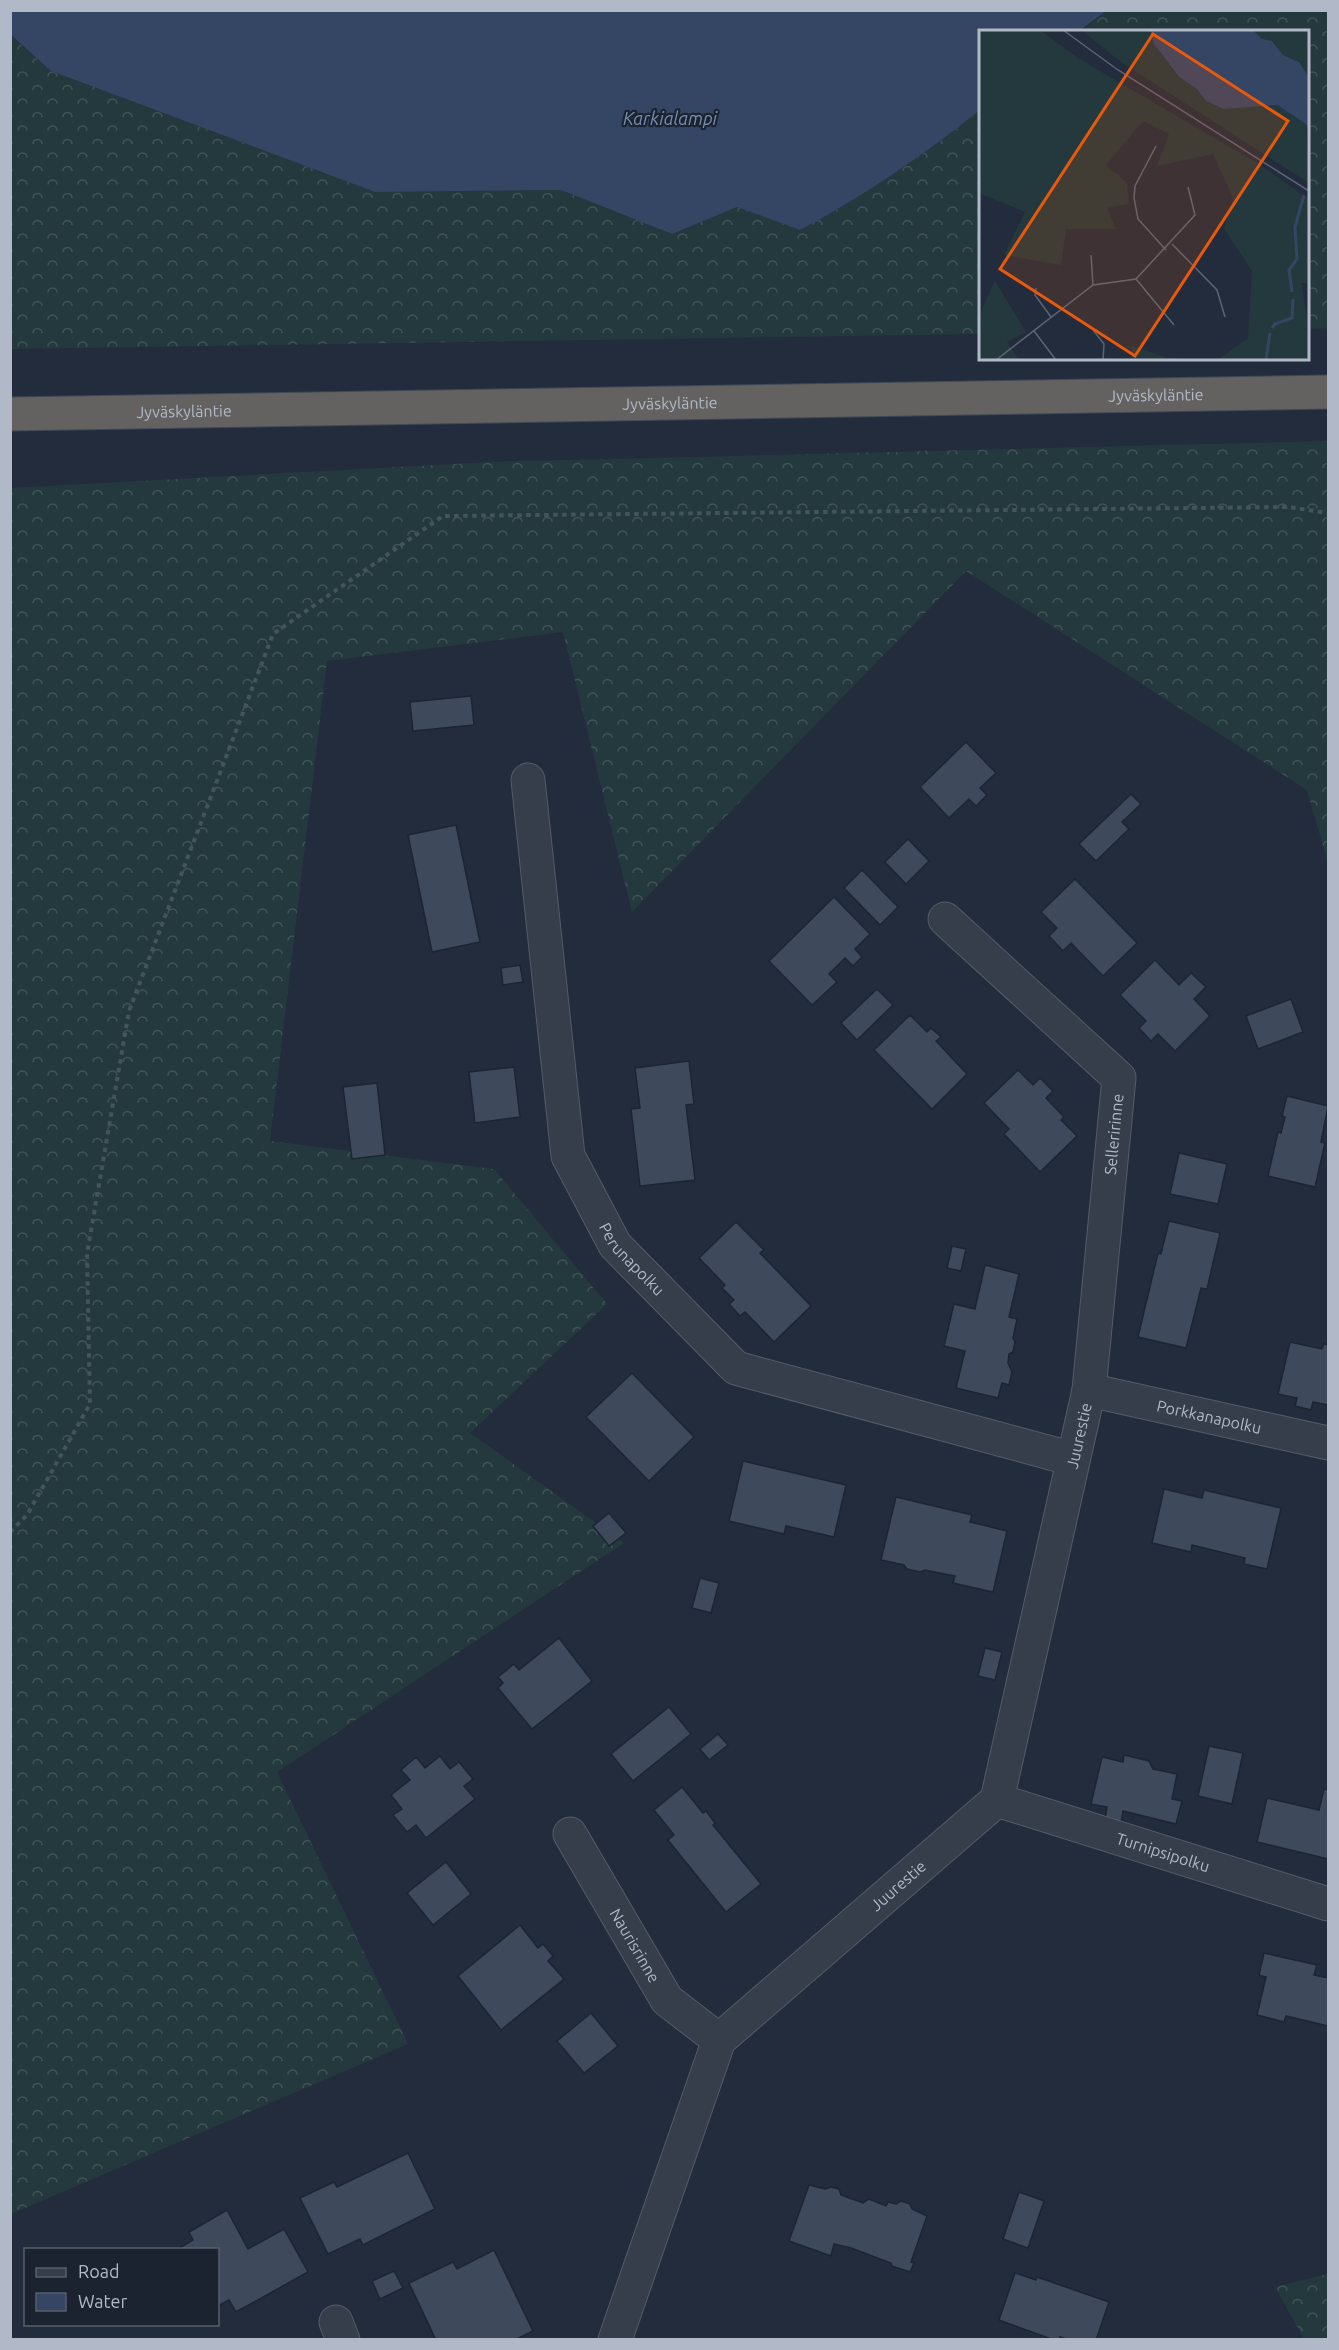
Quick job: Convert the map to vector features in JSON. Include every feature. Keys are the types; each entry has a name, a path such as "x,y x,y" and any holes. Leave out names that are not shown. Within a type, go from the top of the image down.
{"highway":[{"name":"Jyväskyläntie","path":"10,414 1329,392"}],"street":[{"name":"Perunapolku","path":"528,780 568,1156 615,1245 736,1368 1073,1458"},
{"name":"Selleririnne","path":"945,919 1119,1078 1089,1390"},
{"name":"Juurestie","path":"719,2040 997,1800 1089,1390"},
{"name":"Porkkanapolku","path":"1089,1390 1329,1443"},
{"name":"Turnipsipolku","path":"997,1800 1329,1904"},
{"name":"Naurisrinne","path":"570,1834 667,2000 719,2040"},
{"path":"615,2340 719,2040"}],"path":[{"path":"10,1532 27,1515 90,1404 87,1254 129,1011 273,634 443,516 1289,507 1329,513"}],"green space":[{"path":"1106,11 1328,11 1328,328 1309,329 1309,30 1082,30"},
{"path":"10,35 51,71 375,192 561,190 672,234 737,207 800,230 893,174 979,111 979,334 11,349"},
{"path":"1328,441 1328,863 1307,790 966,571 632,912 563,632 327,661 270,1141 494,1169 607,1304 470,1433 624,1543 277,1772 408,2044 11,2214 11,488 491,462"},
{"path":"1328,2274 1328,2339 1304,2339 1275,2287"}],"water":[{"name":"Karkialampi","path":"11,10 1106,10 1080,30 979,30 979,111 893,174 800,230 737,207 672,234 561,190 375,192 51,71 11,35"}],"building":[{"path":"471,696 474,725 413,731 410,702"},
{"path":"966,742 996,773 980,788 987,795 976,806 969,799 949,818 920,787"},
{"path":"1131,794 1141,804 1122,822 1129,829 1096,861 1079,844"},
{"path":"456,825 480,942 432,952 408,835"},
{"path":"908,839 929,861 906,884 885,862"},
{"path":"862,870 898,907 880,925 844,888"},
{"path":"1075,879 1137,943 1103,976 1071,943 1063,951 1049,936 1057,928 1041,912"},
{"path":"834,897 870,934 855,949 862,957 853,966 845,958 829,974 837,982 812,1005 769,961"},
{"path":"1155,960 1179,985 1191,973 1206,987 1194,999 1210,1016 1175,1051 1158,1034 1151,1041 1139,1028 1146,1021 1120,995"},
{"path":"520,965 523,982 503,985 501,968"},
{"path":"877,989 893,1005 857,1040 841,1023"},
{"path":"1291,999 1303,1032 1258,1049 1246,1016"},
{"path":"910,1015 927,1032 931,1028 941,1037 936,1041 967,1074 932,1109 874,1050"},
{"path":"689,1061 694,1104 686,1105 695,1180 640,1186 631,1109 640,1108 635,1068"},
{"path":"514,1067 520,1117 475,1123 469,1072"},
{"path":"1018,1070 1033,1085 1040,1078 1053,1091 1046,1098 1064,1117 1061,1120 1077,1136 1040,1172 1004,1134 1009,1129 984,1103"},
{"path":"377,1083 385,1155 352,1159 343,1087"},
{"path":"1287,1096 1328,1106 1321,1142 1325,1143 1315,1187 1268,1176 1278,1132 1281,1133 1285,1117 1282,1116"},
{"path":"1179,1153 1227,1164 1218,1204 1170,1194"},
{"path":"1169,1221 1220,1233 1207,1289 1201,1288 1186,1348 1138,1337 1158,1253 1161,1254"},
{"path":"736,1222 764,1250 760,1253 811,1306 774,1342 745,1312 740,1316 729,1304 734,1300 722,1288 725,1285 699,1258"},
{"path":"952,1246 966,1249 961,1271 947,1268"},
{"path":"985,1265 1019,1274 1009,1317 1017,1319 1013,1352 1009,1354 1008,1363 1012,1372 1009,1385 1002,1383 998,1398 956,1388 965,1351 944,1346 954,1304 975,1309"},
{"path":"1290,1342 1322,1349 1324,1344 1328,1345 1328,1405 1313,1402 1311,1410 1295,1406 1297,1398 1278,1394"},
{"path":"632,1373 694,1437 649,1481 586,1417"},
{"path":"743,1461 846,1485 834,1537 786,1526 784,1534 729,1521"},
{"path":"1164,1489 1202,1498 1204,1490 1281,1508 1267,1569 1244,1564 1245,1558 1192,1545 1191,1552 1152,1543"},
{"path":"896,1497 972,1515 970,1522 1007,1531 993,1592 953,1583 955,1576 925,1570 920,1572 907,1569 904,1565 881,1560"},
{"path":"609,1513 626,1533 609,1546 593,1526"},
{"path":"700,1578 719,1583 711,1613 692,1608"},
{"path":"559,1638 592,1681 532,1729 498,1688 503,1683 498,1677 514,1664 519,1670"},
{"path":"985,1648 1002,1652 995,1680 978,1676"},
{"path":"669,1707 691,1734 633,1781 611,1754"},
{"path":"718,1734 728,1745 709,1760 700,1749"},
{"path":"1209,1746 1243,1753 1232,1804 1198,1796"},
{"path":"1124,1755 1149,1761 1153,1769 1177,1774 1172,1799 1182,1801 1176,1824 1123,1811 1121,1823 1105,1819 1107,1807 1091,1804 1102,1757 1123,1762"},
{"path":"440,1756 450,1769 459,1762 473,1779 464,1786 475,1799 426,1838 416,1825 407,1832 393,1815 402,1809 391,1795 410,1780 401,1770 416,1757 425,1768"},
{"path":"682,1787 703,1813 706,1811 715,1823 713,1825 761,1884 726,1912 668,1840 674,1835 654,1810"},
{"path":"1324,1789 1328,1790 1328,1859 1257,1842 1267,1798 1319,1810"},
{"path":"446,1862 471,1894 433,1925 407,1893"},
{"path":"520,1925 538,1948 543,1944 553,1956 548,1961 564,1979 501,2030 458,1976"},
{"path":"1264,1953 1317,1965 1314,1975 1328,1978 1328,2026 1286,2016 1284,2022 1257,2015 1266,1977 1259,1975"},
{"path":"591,2013 618,2046 584,2073 557,2041"},
{"path":"408,2153 435,2209 363,2245 360,2239 328,2254 300,2198 334,2182 337,2187"},
{"path":"809,2185 825,2189 831,2187 839,2189 841,2195 863,2203 869,2199 886,2206 888,2202 896,2204 901,2201 910,2204 912,2209 927,2216 911,2262 914,2263 910,2272 851,2248 834,2244 831,2256 789,2241"},
{"path":"1019,2192 1044,2201 1028,2248 1003,2239"},
{"path":"227,2210 248,2249 284,2229 308,2272 236,2312 229,2300 219,2305 219,2248 179,2248 193,2240 189,2232"},
{"path":"494,2250 533,2331 515,2340 436,2340 409,2283 453,2262 457,2269"},
{"path":"394,2271 403,2288 380,2299 372,2281"},
{"path":"1015,2273 1036,2280 1037,2277 1109,2302 1096,2340 1069,2340 1060,2337 1059,2340 1054,2340 999,2320"}]}
